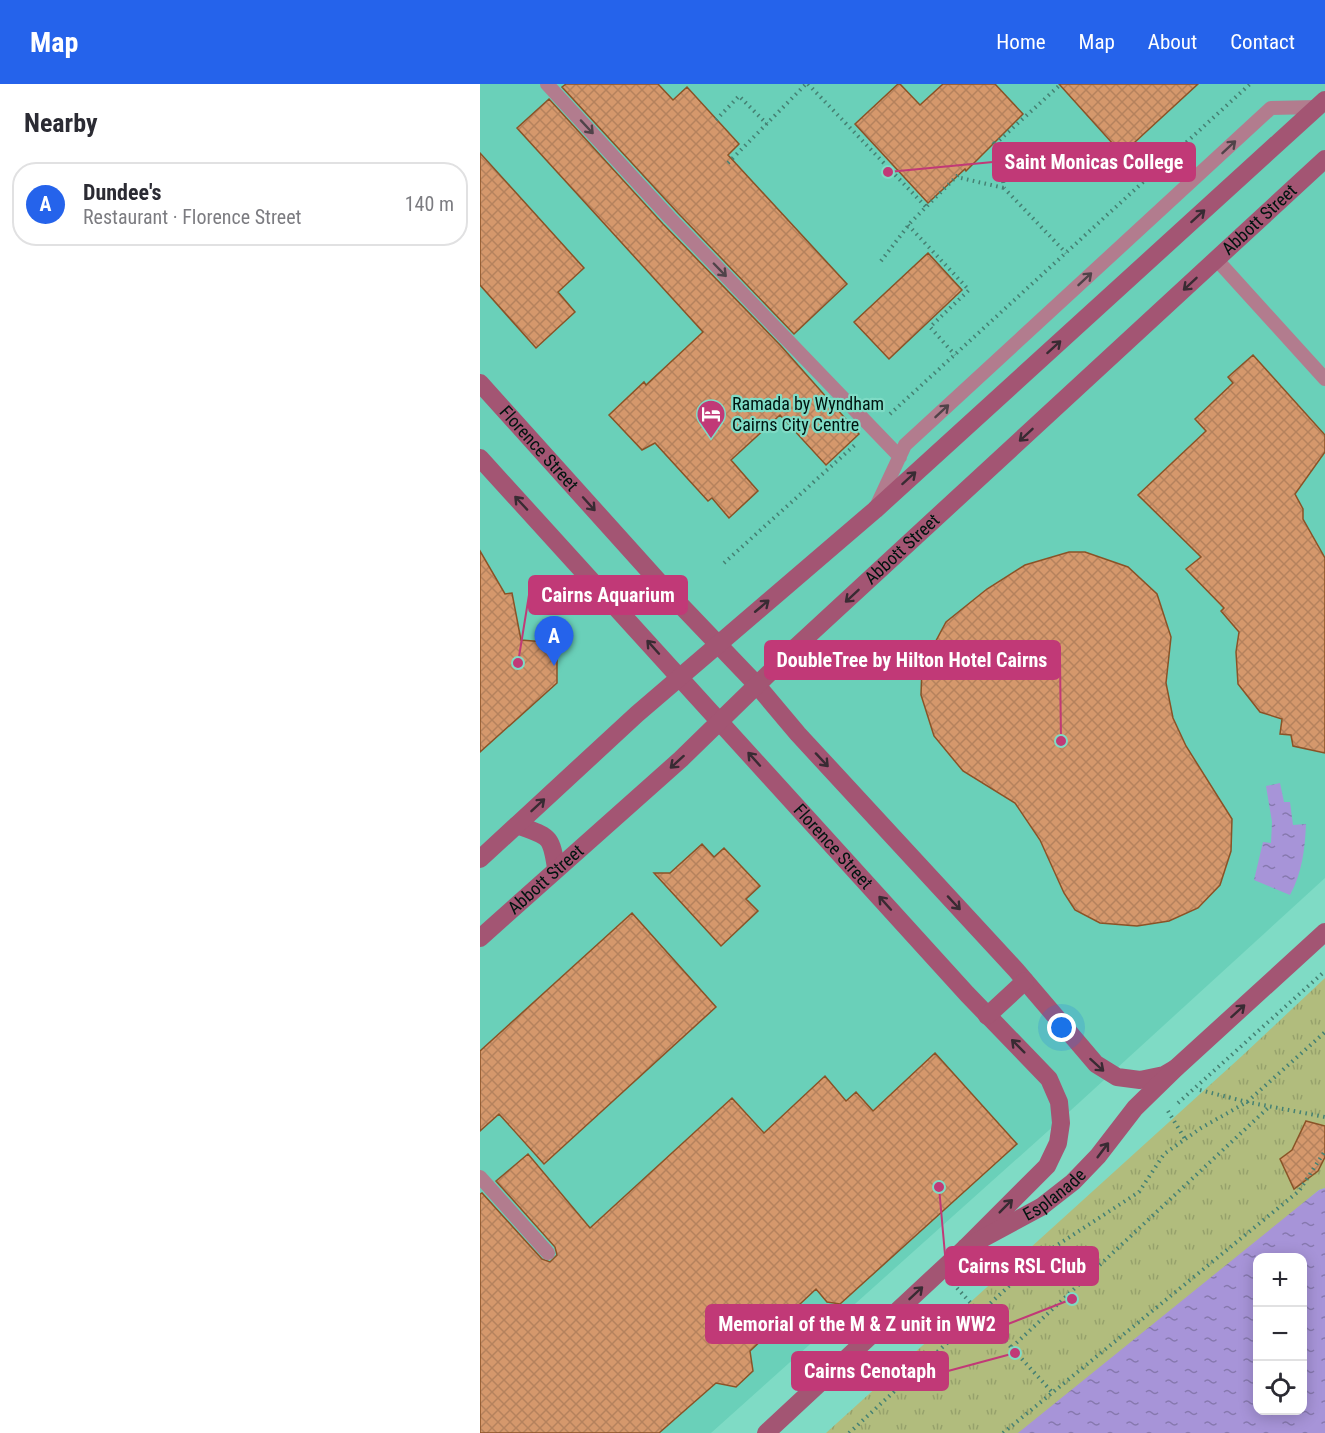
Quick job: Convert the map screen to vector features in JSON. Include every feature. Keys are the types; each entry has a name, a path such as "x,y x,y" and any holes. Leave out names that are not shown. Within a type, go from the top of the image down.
{"street":[{"path":"480,860 637,714 875,510 1321,103"},
{"name":"Abbott Street","path":"480,938 681,759 756,684 1325,159"},
{"name":"Florence Street","path":"480,382 669,593 756,684 798,734 1025,981 1089,1057 1106,1072 1123,1078 1140,1080 1164,1075 1176,1068"},
{"name":"Florence Street","path":"480,458 987,1016 1049,1078 1059,1102 1061,1129 1055,1153 1047,1166 965,1248"},
{"path":"518,825 546,837 552,845 556,868"},
{"name":"Esplanade","path":"766,1433 965,1248 1041,1207 1062,1192 1093,1162 1129,1116 1176,1068 1325,932"},
{"path":"987,1016 1025,981"}],"lane":[{"path":"547,84 670,218 900,457"},
{"path":"875,510 905,445 1271,108 1321,103"},
{"path":"1217,260 1325,379"},
{"path":"480,1177 548,1253"}],"path":[{"path":"728,163 807,84 926,207"},
{"path":"724,563 955,356 1250,84"},
{"path":"1004,188 999,149 994,143 1060,85"},
{"path":"716,120 739,96 767,124"},
{"path":"881,261 908,225 958,175 961,178 1004,188 1066,253"},
{"path":"908,225 969,290 930,327 955,356"},
{"path":"849,1433 1044,1253 1139,1192 1164,1154 1246,1102 1325,1032"},
{"path":"1200,1090 1325,1118"},
{"path":"1012,1347 1270,1106"},
{"path":"1168,1112 1185,1139"},
{"path":"1002,1433 1299,1191 1325,1151"},
{"path":"941,1270 1052,1392"}],"shaded area":[{"path":"480,84 1325,84 1325,878 1058,1122 711,1433 480,1433"}],"green space":[{"path":"1325,978 1325,1188 1319,1190 1028,1433 826,1433 1243,1055"}],"water":[{"path":"1280,783 1284,802 1290,802 1293,825 1306,824 1302,861 1290,895 1254,880 1263,842 1271,843 1272,822 1266,786"},
{"path":"1325,1188 1325,1433 1018,1433 1319,1190"}],"building":[{"path":"566,84 658,84 673,100 687,87 739,144 728,155 847,284 794,334 562,87"},
{"path":"898,84 920,105 943,84 995,84 1023,114 966,171 965,169 928,203 855,124"},
{"path":"1059,84 1198,84 1122,154"},
{"path":"549,99 663,224 781,346 859,434 826,465 780,415 731,460 758,491 729,518 712,498 708,501 655,443 642,450 609,415 644,382 646,385 703,332 517,128"},
{"path":"480,153 584,268 558,292 575,312 536,348 480,285"},
{"path":"928,253 962,290 889,359 854,322"},
{"path":"1253,355 1325,435 1325,452 1295,494 1303,509 1303,519 1325,558 1325,753 1293,746 1291,735 1280,734 1282,719 1260,712 1238,684 1236,652 1239,632 1221,611 1224,608 1186,569 1201,557 1138,495 1206,431 1195,419 1233,383 1228,377"},
{"path":"480,551 505,594 512,593 521,640 557,643 557,683 480,752"},
{"path":"1069,552 1085,552 1128,567 1157,594 1171,637 1166,683 1173,718 1186,746 1232,819 1231,851 1220,885 1198,908 1169,921 1137,926 1100,923 1075,910 1064,893 1040,840 1015,803 963,771 934,736 921,695 922,667 946,622 987,589 1025,565"},
{"path":"702,844 714,857 724,848 760,886 746,899 758,911 721,946 654,873 670,873"},
{"path":"632,913 716,1007 544,1164 499,1114 480,1131 480,1051"},
{"path":"935,1053 1017,1144 840,1304 827,1302 816,1289 750,1351 753,1371 736,1387 716,1383 659,1433 480,1433 480,1194 482,1193 542,1259 550,1262 557,1255 555,1247 496,1181 528,1154 590,1228 732,1098 764,1133 825,1076 846,1101 856,1092 873,1111"},
{"path":"1306,1121 1325,1126 1325,1157 1318,1171 1294,1189 1280,1159 1292,1150"}],"place":[{"name":"Saint Monicas College","path":"888,172"},
{"name":"Ramada by Wyndham Cairns City Centre","path":"711,440"},
{"name":"Cairns Aquarium","path":"518,663"},
{"name":"Dundee's","path":"554,666"},
{"name":"DoubleTree by Hilton Hotel Cairns","path":"1061,741"},
{"name":"Cairns RSL Club","path":"939,1187"},
{"name":"Memorial of the M & Z unit in WW2","path":"1072,1299"},
{"name":"Cairns Cenotaph","path":"1015,1353"}]}
